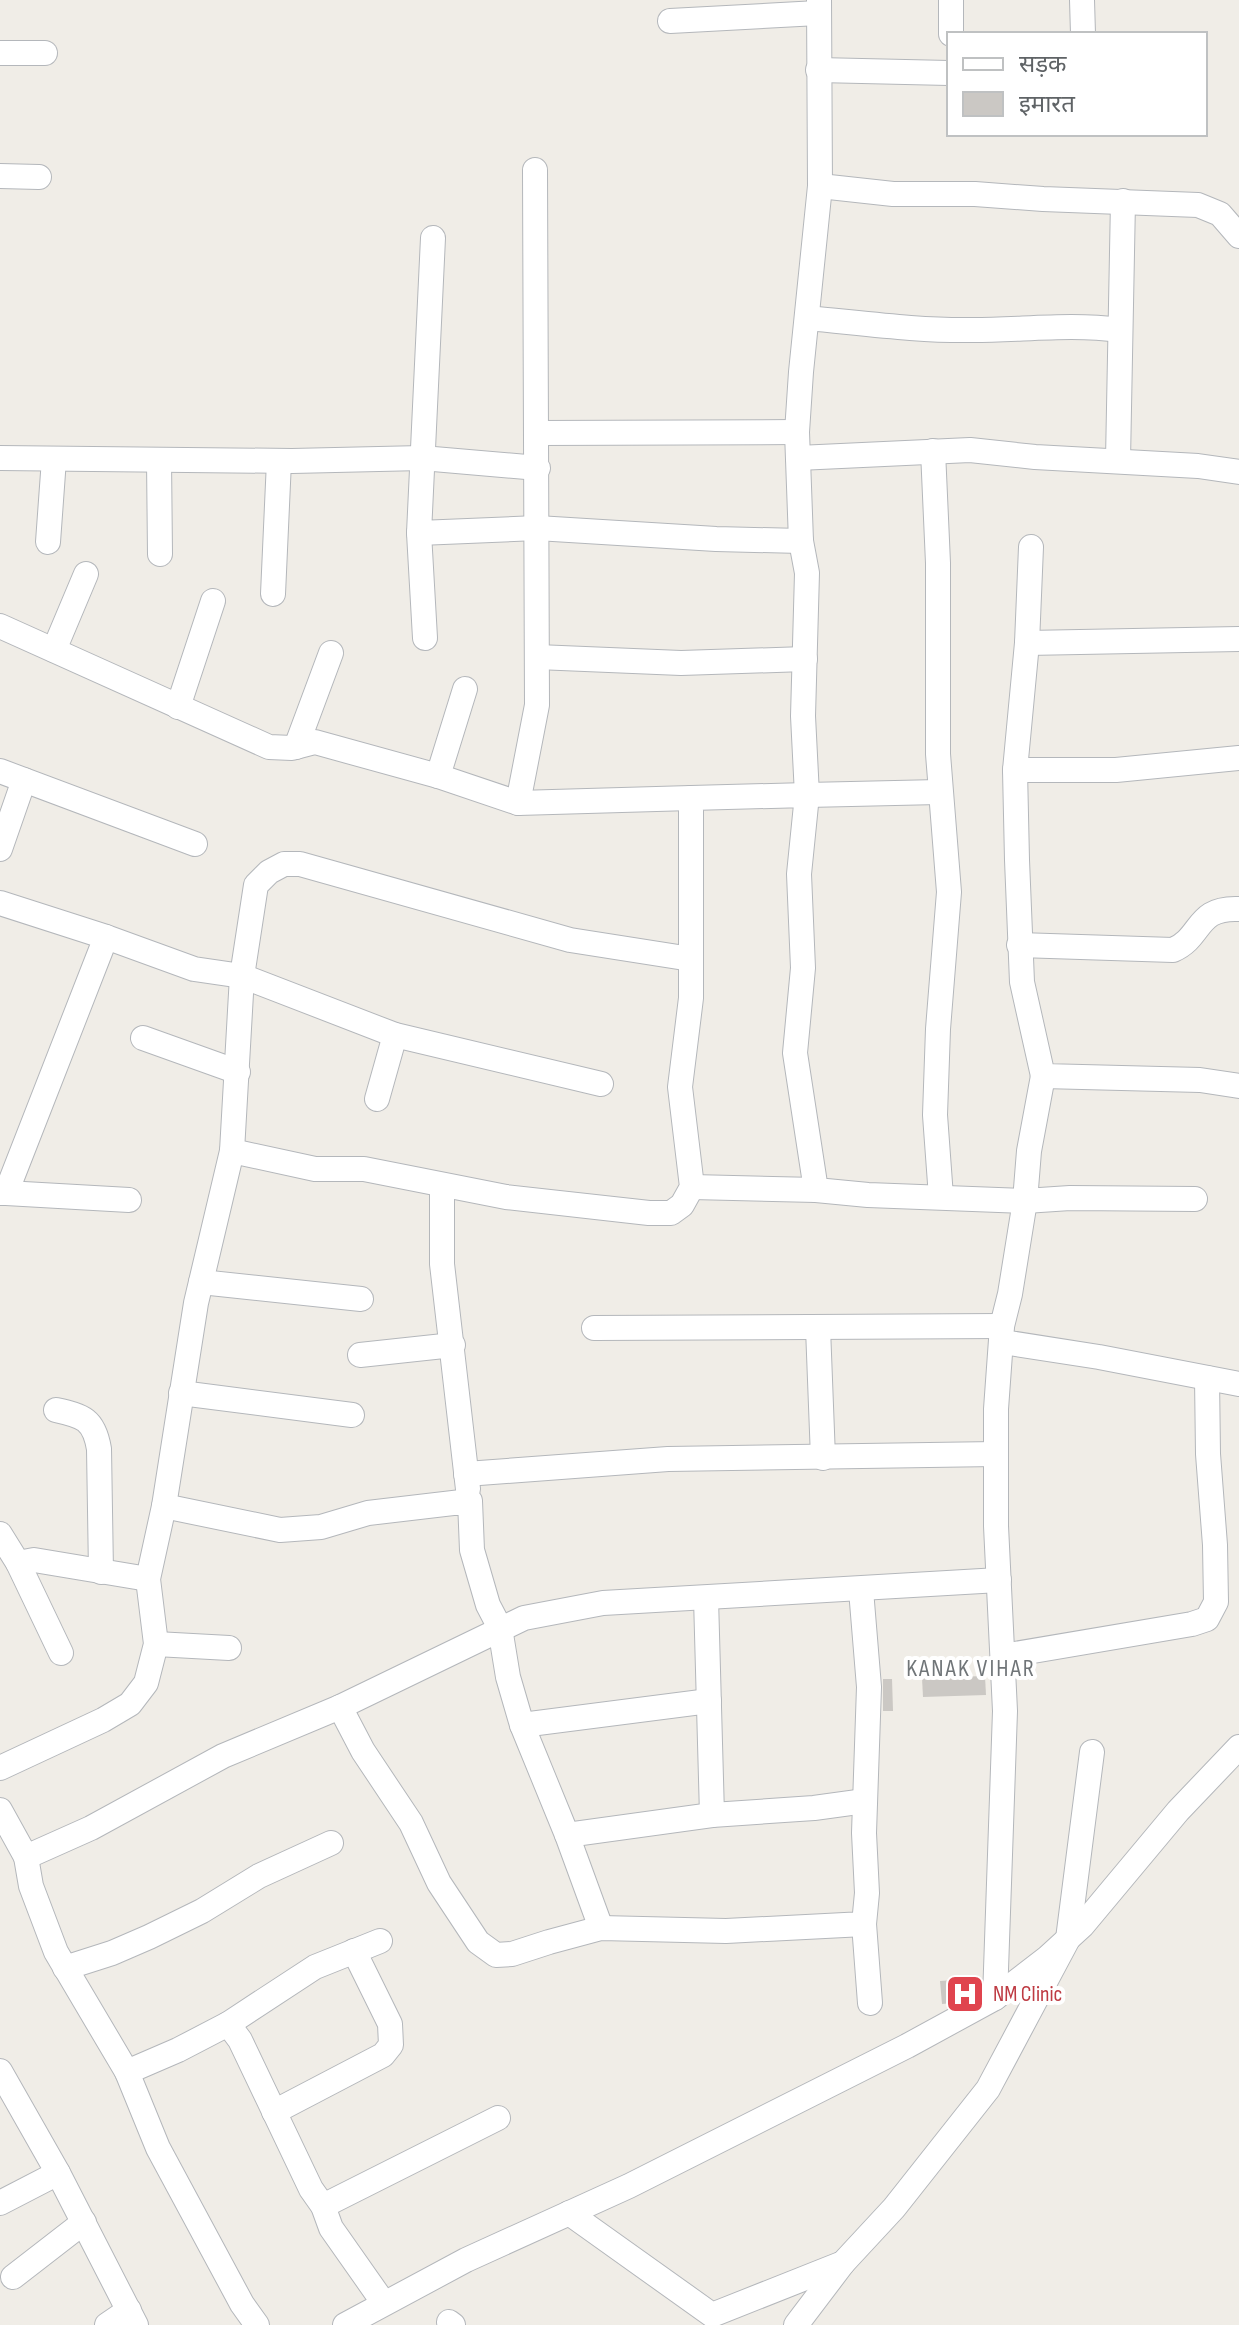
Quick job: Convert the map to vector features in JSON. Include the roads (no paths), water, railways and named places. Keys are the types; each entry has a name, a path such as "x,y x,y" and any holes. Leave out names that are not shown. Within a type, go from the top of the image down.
{"street":[{"path":"951,0 951,32"},
{"path":"1082,0 1083,32"},
{"path":"670,21 818,7 820,186 797,432 801,541 807,573 803,716 807,795 799,874 803,968 795,1053 816,1190"},
{"path":"0,53 45,53"},
{"path":"818,70 947,73"},
{"path":"518,803 535,724 537,657 535,170"},
{"path":"0,176 39,177"},
{"path":"820,186 893,194 975,194 1198,205 1220,214 1239,236"},
{"path":"1118,460 1123,201"},
{"path":"425,638 419,533 433,238"},
{"path":"807,318 942,329 1087,325 1120,330"},
{"path":"538,433 797,432"},
{"path":"798,458 970,450 1035,457 1198,466 1239,472"},
{"path":"933,451 938,563 939,792 949,892 935,1115 941,1197"},
{"path":"0,458 279,461 422,458 538,468"},
{"path":"48,542 54,459"},
{"path":"159,460 160,554"},
{"path":"273,594 279,461"},
{"path":"419,533 537,528 659,537 801,541"},
{"path":"995,1998 1005,1711 996,1526 996,1409 1002,1334 1043,1076 1022,982 1015,770 1027,643 1031,547"},
{"path":"54,650 86,574"},
{"path":"178,707 213,601"},
{"path":"0,626 269,747 296,747 315,742 438,776 518,803 939,792"},
{"path":"1027,643 1239,639"},
{"path":"296,747 331,653"},
{"path":"537,657 681,663 805,659"},
{"path":"438,776 465,689"},
{"path":"1015,770 1116,770 1239,758"},
{"path":"0,771 195,844"},
{"path":"0,849 24,780"},
{"path":"232,1151 315,1169 364,1169 506,1197 649,1213 671,1213 682,1205 692,1187 680,1087 691,998 691,798"},
{"path":"0,1768 103,1720 130,1704 146,1683 156,1644 148,1579 164,1506 201,1282 232,1151 242,976 256,885 269,872 284,864 300,864 570,940 691,959"},
{"path":"0,903 194,969 242,976 395,1035 601,1084"},
{"path":"1019,945 1173,950 1185,945 1207,916 1221,910 1239,909"},
{"path":"106,937 3,1193 129,1200"},
{"path":"377,1099 395,1035"},
{"path":"143,1038 238,1072"},
{"path":"1043,1076 1200,1080 1239,1086"},
{"path":"442,1185 442,1264 470,1501 472,1550 488,1605 500,1628 508,1677 522,1725 601,1928"},
{"path":"692,1187 1025,1201 1070,1198 1195,1199"},
{"path":"201,1282 361,1299"},
{"path":"594,1328 818,1328 1002,1334 1099,1357 1239,1384"},
{"path":"818,1328 823,1458"},
{"path":"360,1355 453,1345"},
{"path":"1003,1656 1207,1619 1216,1602 1207,1378"},
{"path":"181,1393 352,1415"},
{"path":"56,1410 80,1415 97,1434 101,1572"},
{"path":"466,1474 668,1459 996,1454"},
{"path":"164,1506 280,1530 321,1527 368,1513 470,1501"},
{"path":"0,1534 18,1563 61,1653"},
{"path":"18,1563 34,1560 148,1579"},
{"path":"26,1857 91,1828 223,1756 340,1707 524,1618 603,1603 999,1580"},
{"path":"861,1590 869,1687 864,1924 870,2003"},
{"path":"706,1598 712,1815"},
{"path":"156,1644 229,1648"},
{"path":"522,1725 709,1701"},
{"path":"340,1707 363,1751 411,1823 439,1883 478,1942 496,1955 512,1954 601,1928 726,1931 864,1924"},
{"path":"345,2325 466,2260 629,2186 995,1998 1082,1926 1178,1811 1239,1747"},
{"path":"796,2325 843,2263 870,2237 919,2179 988,2089 1068,1939 1092,1752"},
{"path":"567,1835 712,1815 865,1801"},
{"path":"0,1810 26,1857 31,1886 56,1952 127,2072 158,2148 242,2304 257,2325"},
{"path":"65,1968 149,1937 202,1911 259,1876 331,1843"},
{"path":"127,2072 228,2024 315,1967 380,1941"},
{"path":"274,2112 383,2055 391,2045 390,2024 354,1951"},
{"path":"228,2024 240,2040 331,2228 383,2302"},
{"path":"0,2071 58,2173 132,2318 107,2325"},
{"path":"323,2206 498,2118"},
{"path":"0,2203 58,2173"},
{"path":"569,2213 723,2320 843,2263"},
{"path":"13,2277 84,2222"}],"place":[{"name":"NM Clinic","path":"965,1994"}],"district":[{"name":"KANAK VIHAR","path":"971,1668"}]}
